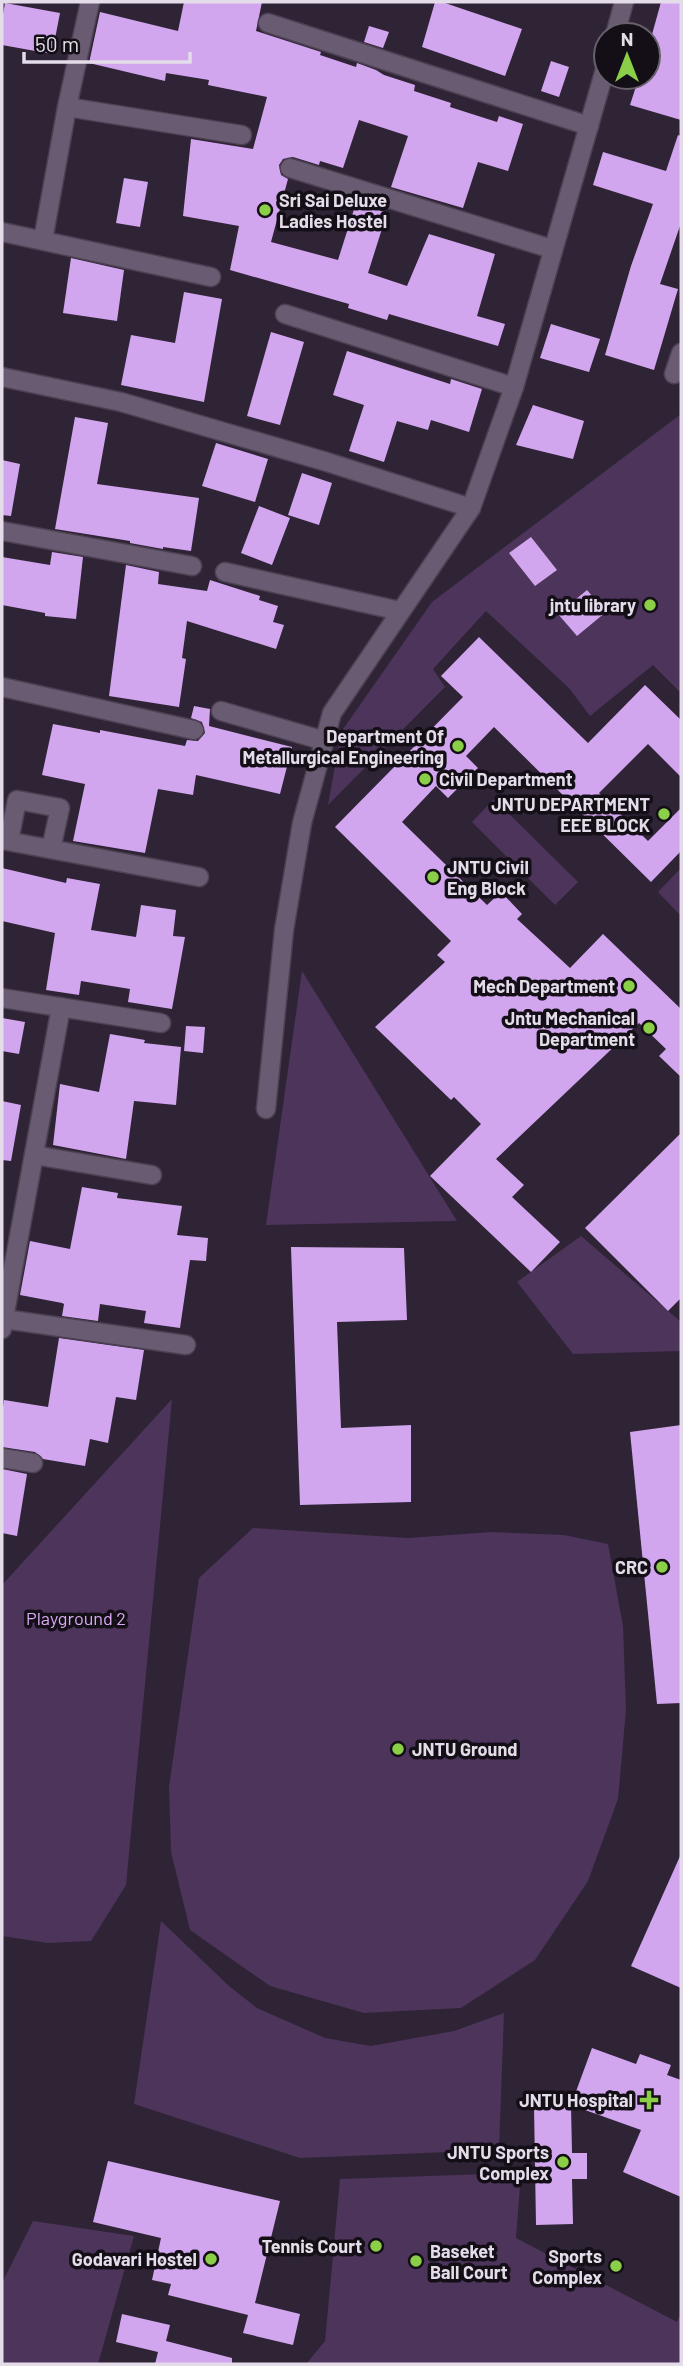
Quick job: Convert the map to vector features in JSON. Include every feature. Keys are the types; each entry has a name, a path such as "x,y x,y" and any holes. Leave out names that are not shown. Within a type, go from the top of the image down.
{"street":[{"path":"43,240 89,2"},
{"path":"619,21 624,2"},
{"path":"268,23 589,126"},
{"path":"267,1109 284,930 302,823 332,713 471,508 514,387 599,91"},
{"path":"67,107 242,135"},
{"path":"290,168 552,249"},
{"path":"2,232 211,277"},
{"path":"285,314 514,387"},
{"path":"674,374 681,353"},
{"path":"2,377 121,402 327,462 471,508"},
{"path":"2,531 192,566"},
{"path":"225,572 400,611"},
{"path":"2,687 194,730"},
{"path":"221,711 325,741"},
{"path":"51,849 60,808 17,800 6,840 51,849 199,877"},
{"path":"2,998 161,1023"},
{"path":"61,1007 3,1324 186,1345"},
{"path":"34,1155 152,1175"},
{"path":"2,1458 33,1463"}],"green space":[{"path":"681,414 681,693 653,665 590,716 569,688 486,611 433,669 445,687 328,805 341,732 432,602"},
{"path":"494,799 578,882 555,905 472,822"},
{"path":"681,868 681,916 658,892"},
{"path":"302,971 457,1221 266,1225"},
{"path":"581,1236 681,1322 681,1351 573,1354 517,1282"},
{"name":"Playground 2","path":"172,1399 126,1885 91,1941 48,1943 2,1936 2,1585"},
{"name":"JNTU Ground","path":"253,1528 408,1538 492,1532 564,1535 608,1544 623,1626 626,1710 618,1799 588,1881 535,1960 461,2008 364,2013 270,1986 190,1930 171,1852 169,1787 199,1578"},
{"path":"161,1921 229,1986 257,2008 325,2038 371,2046 454,2031 504,2013 499,2150 300,2158 134,2104"},
{"path":"521,2173 516,2238 677,2322 681,2313 681,2364 306,2364 325,2341 340,2179"},
{"path":"33,2221 134,2236 98,2364 2,2364 2,2283"}],"building":[{"path":"184,2 262,2 256,31 321,52 320,55 356,67 357,63 415,85 414,91 451,103 450,107 497,122 499,116 523,124 508,171 478,162 463,208 391,187 408,136 359,120 343,168 320,161 319,165 293,157 283,159 279,165 281,175 288,179 271,242 338,260 356,203 387,213 368,273 407,286 429,234 495,254 477,316 505,324 498,346 389,314 387,320 348,308 349,304 230,270 239,226 183,216 191,139 253,149 267,97 208,85 209,80 166,73 165,81 89,63 100,12 178,31"},
{"path":"435,2 522,29 505,76 422,47"},
{"path":"661,2 681,2 681,120 630,105 634,91 662,91 662,21 656,21"},
{"path":"5,3 60,13 52,54 2,45"},
{"path":"369,26 389,32 383,48 364,42"},
{"path":"551,61 569,67 559,97 541,91"},
{"path":"678,135 681,136 681,223 660,284 678,289 654,370 605,355 631,266 653,204 593,185 603,152 666,171"},
{"path":"124,178 148,182 140,227 116,223"},
{"path":"71,258 124,270 117,321 63,313"},
{"path":"184,292 222,299 204,402 121,385 131,335 175,343"},
{"path":"551,324 600,339 589,372 540,358"},
{"path":"271,332 304,342 280,425 247,416"},
{"path":"347,351 450,384 451,379 482,389 469,432 431,420 428,430 397,421 384,462 349,451 364,405 333,395"},
{"path":"533,405 584,421 573,459 516,445"},
{"path":"75,417 108,423 97,484 199,498 191,551 163,549 55,529"},
{"path":"216,443 268,459 255,502 202,486"},
{"path":"2,460 20,464 11,516 2,515"},
{"path":"302,473 332,483 319,525 288,515"},
{"path":"259,506 290,518 272,565 241,553"},
{"path":"531,537 557,570 535,586 509,553"},
{"path":"52,552 83,557 76,619 45,616 45,613 2,605 2,557 50,565"},
{"path":"126,565 159,572 158,584 207,591 210,580 260,596 259,600 278,606 273,622 284,625 276,649 187,621 182,658 186,659 179,707 109,696"},
{"path":"587,590 606,612 577,636 558,614"},
{"path":"479,637 588,743 645,685 681,720 681,777 648,744 599,793 648,841 681,808 681,851 651,882 494,727 466,756 478,768 448,798 436,786 402,822 487,905 501,892 522,914 517,919 570,968 603,934 681,1009 681,1077 659,1056 666,1049 639,1023 496,1159 524,1185 512,1197 560,1242 531,1272 430,1176 481,1124 454,1097 451,1100 375,1027 445,962 437,955 451,941 335,827 463,697 441,676"},
{"path":"194,706 210,709 209,726 292,747 280,794 196,775 193,795 158,789 145,853 73,841 85,784 42,775 53,724 185,746 187,740 198,741 205,733 202,722 191,718"},
{"path":"2,868 66,883 67,878 100,884 91,930 136,937 141,905 176,910 173,936 185,937 172,1009 128,1002 130,989 81,981 79,995 46,990 55,933 2,921"},
{"path":"2,1018 25,1022 19,1054 2,1051"},
{"path":"186,1026 205,1027 203,1053 184,1051"},
{"path":"110,1034 145,1040 144,1043 181,1047 176,1105 134,1101 126,1159 53,1145 60,1084 99,1092"},
{"path":"2,1101 21,1105 11,1161 2,1160"},
{"path":"681,1133 681,1298 668,1311 585,1228"},
{"path":"82,1187 118,1193 117,1198 182,1206 177,1235 208,1238 206,1261 190,1260 180,1328 144,1323 146,1311 100,1304 98,1321 62,1316 62,1303 20,1295 30,1241 70,1249"},
{"path":"291,1247 404,1248 407,1320 337,1322 341,1428 411,1425 411,1502 300,1505"},
{"path":"59,1338 144,1350 136,1400 116,1397 108,1443 90,1439 85,1466 43,1459 35,1452 2,1447 4,1400 48,1407"},
{"name":"CRC","path":"681,1425 681,1703 657,1704 630,1432"},
{"path":"2,1469 27,1474 17,1536 2,1533"},
{"path":"681,1854 681,1988 631,1966"},
{"path":"592,2048 636,2064 640,2054 671,2065 667,2075 681,2080 681,2197 623,2172 641,2130 571,2105"},
{"name":"Sports Complex","path":"571,2106 572,2153 587,2153 587,2179 572,2179 573,2224 536,2225 534,2107"},
{"name":"Godavari Hostel","path":"108,2161 280,2201 255,2303 300,2314 293,2345 243,2333 248,2315 168,2295 171,2284 152,2280 161,2238 93,2222"},
{"path":"122,2314 170,2325 166,2341 232,2358 232,2364 155,2364 158,2352 116,2342"}],"place":[{"name":"Sri Sai Deluxe Ladies Hostel","path":"265,210"},
{"name":"jntu library","path":"650,605"},
{"name":"Department Of Metallurgical Engineering","path":"458,746"},
{"name":"Civil Department","path":"425,779"},
{"name":"JNTU DEPARTMENT EEE BLOCK","path":"664,814"},
{"name":"JNTU Civil Eng Block","path":"433,877"},
{"name":"Mech Department","path":"629,986"},
{"name":"Jntu Mechanical Department","path":"649,1028"},
{"name":"CRC","path":"662,1567"},
{"name":"JNTU Ground","path":"398,1749"},
{"name":"JNTU Hospital","path":"649,2100"},
{"name":"JNTU Sports Complex","path":"563,2162"},
{"name":"Tennis Court","path":"376,2246"},
{"name":"Godavari Hostel","path":"211,2259"},
{"name":"Baseket Ball Court","path":"416,2261"},
{"name":"Sports Complex","path":"616,2266"}]}
